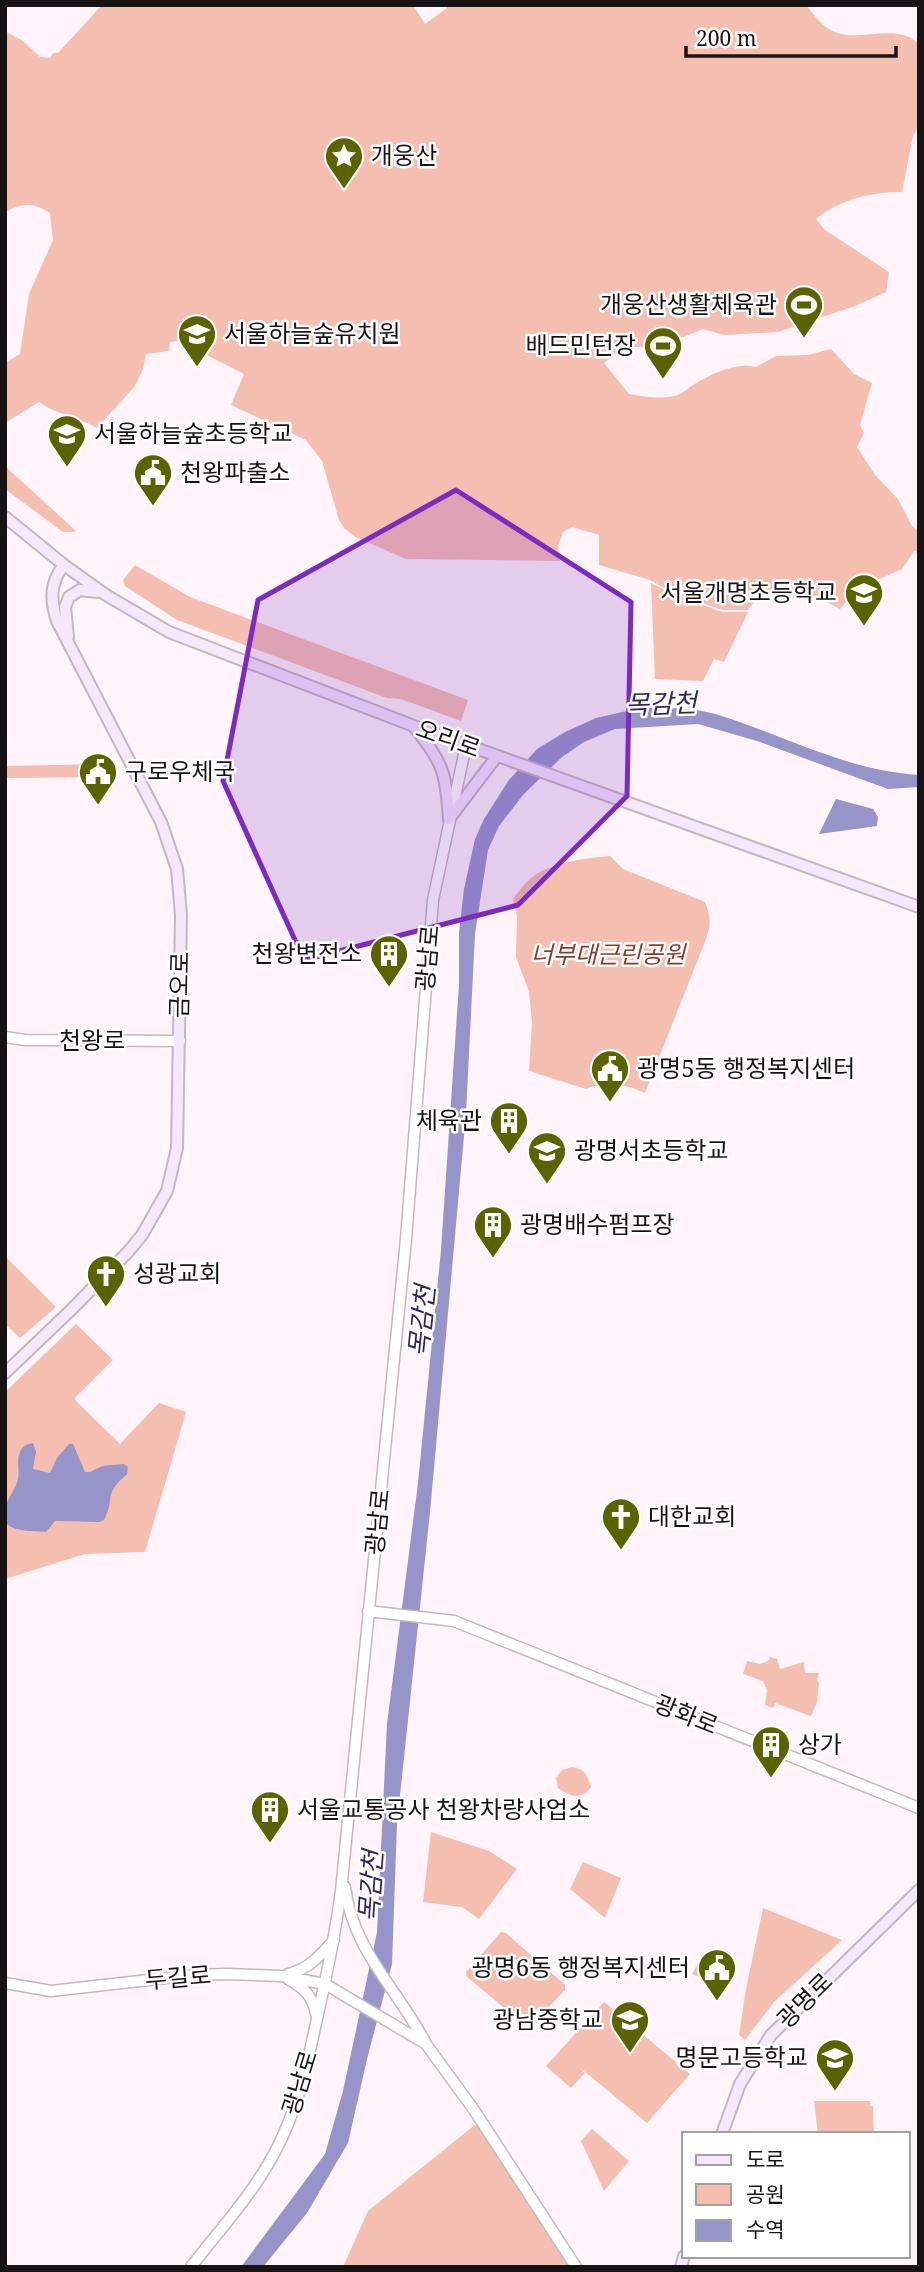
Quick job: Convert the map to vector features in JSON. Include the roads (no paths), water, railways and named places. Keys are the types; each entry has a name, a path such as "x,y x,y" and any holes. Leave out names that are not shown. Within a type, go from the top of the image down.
{"main road":[{"name":"오리로","path":"5,517 106,595 169,632 414,726 919,907"},
{"name":"금오로","path":"5,1373 128,1252 160,1206 171,1177 177,1148 181,898 173,854 161,822 68,646 54,612 51,596 55,579 64,565"},
{"path":"68,646 65,607 69,597 74,592 86,589 106,595"},
{"path":"414,726 432,748 442,767 449,819"},
{"path":"449,819 497,756"},
{"name":"광명로","path":"723,2132 740,2084 771,2035 919,1890"}],"street":[{"name":"광남로","path":"191,2267 248,2194 277,2149 300,2092 334,1940 405,1252 433,900 466,745"},
{"name":"천왕로","path":"5,1037 25,1040 180,1041"},
{"name":"광화로","path":"368,1611 454,1621 919,1808"},
{"path":"343,1866 349,1913 374,1964 412,2018 426,2044 474,2110 576,2267"},
{"path":"281,1976 309,1966 334,1940"},
{"name":"두길로","path":"5,1983 51,1991 193,1975 281,1976 326,1984 426,2044"},
{"path":"281,1976 306,1991 313,2001 317,2019"}],"water":[{"name":"목감천","path":"640,708 687,709 715,714 866,767 919,775 919,787 888,789 757,741 698,724 615,729 584,742 562,757 523,795 499,826 488,850 475,934 466,1114 430,1512 397,1824 392,1964 348,2143 307,2213 263,2267 241,2267 325,2154 343,2091 377,1932 387,1724 418,1483 441,1250 459,984 459,933 464,889 475,839 484,819 509,780 537,749 596,718"},
{"path":"836,799 873,809 878,817 877,826 819,834"},
{"path":"33,1443 36,1452 33,1469 50,1473 57,1458 69,1444 73,1444 85,1472 102,1466 124,1464 128,1467 127,1474 112,1492 104,1520 55,1521 46,1532 23,1530 8,1525 4,1510 18,1479 19,1455 23,1447"}],"place":[{"name":"개웅산","path":"344,190"},
{"name":"개웅산생활체육관","path":"804,339"},
{"name":"서울하늘숲유치원","path":"197,368"},
{"name":"배드민턴장","path":"663,380"},
{"name":"서울하늘숲초등학교","path":"67,468"},
{"name":"천왕파출소","path":"153,507"},
{"name":"서울개명초등학교","path":"864,627"},
{"name":"구로우체국","path":"98,806"},
{"name":"천왕변전소","path":"389,988"},
{"name":"광명5동 행정복지센터","path":"610,1103"},
{"name":"체육관","path":"509,1155"},
{"name":"광명서초등학교","path":"547,1185"},
{"name":"광명배수펌프장","path":"493,1259"},
{"name":"성광교회","path":"106,1308"},
{"name":"대한교회","path":"621,1551"},
{"name":"상가","path":"771,1779"},
{"name":"서울교통공사 천왕차량사업소","path":"270,1844"},
{"name":"광명6동 행정복지센터","path":"717,2002"},
{"name":"광남중학교","path":"630,2054"},
{"name":"명문고등학교","path":"835,2092"}],"park label":[{"name":"너부대근린공원","path":"608,955"}]}
